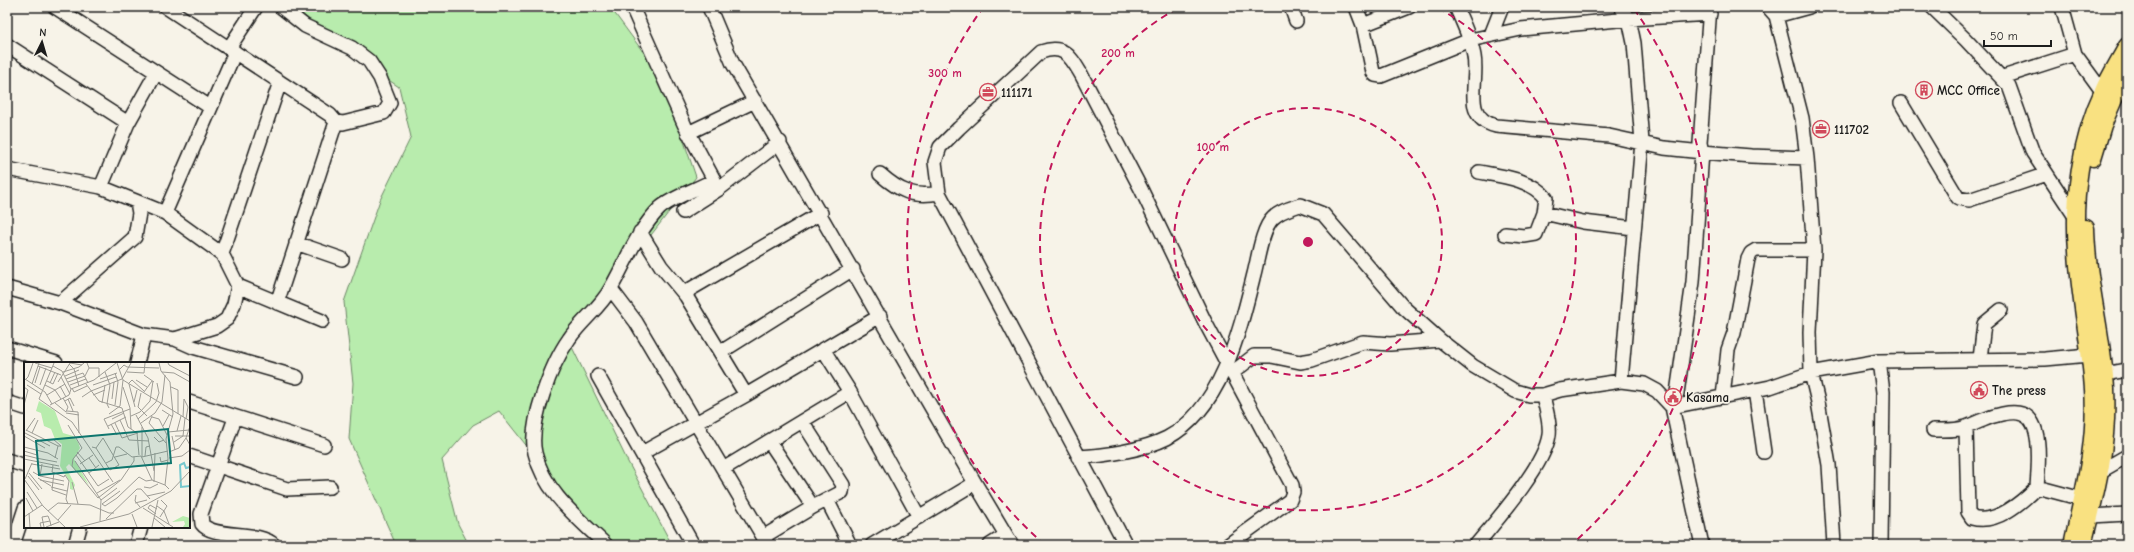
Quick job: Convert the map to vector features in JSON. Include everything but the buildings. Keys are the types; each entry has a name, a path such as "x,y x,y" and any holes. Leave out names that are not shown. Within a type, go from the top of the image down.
{"main road":[{"path":"2072,545 2088,471 2094,416 2090,355 2077,252 2076,218 2082,160 2093,117 2102,91 2127,46"},
{"path":"2083,545 2101,471 2106,416 2104,374 2089,269 2086,230 2087,200 2092,161 2103,125 2127,68"}],"street":[{"path":"56,7 210,107"},
{"path":"166,7 330,115 336,122 343,124 384,113 390,104 380,78 369,61 352,48 305,26 281,7"},
{"path":"165,213 210,107 232,50 256,7"},
{"path":"632,7 688,132 716,184"},
{"path":"709,7 733,64 780,142 1009,540 990,545"},
{"path":"1291,7 1296,21"},
{"path":"1356,7 1363,26 1375,76 1381,76 1470,40 1521,29 1710,10 1700,143 1702,152 1693,282 1677,393 1672,407"},
{"path":"1363,26 1409,7"},
{"path":"1456,7 1470,40 1475,71 1473,105 1477,116 1485,123 1496,126 1609,136 1664,148 1752,156 1807,158"},
{"path":"1491,35 1502,7"},
{"path":"1621,7 1629,19 1637,73 1642,142 1621,381"},
{"path":"1809,7 1772,11 1802,118 1807,158 1814,250 1810,332 1811,373 1818,402 1829,465 1834,545"},
{"path":"1932,7 2003,77 2009,86 2032,153 2076,218"},
{"path":"2062,7 2075,54 2102,91"},
{"path":"7,45 128,123"},
{"path":"1126,545 939,193 935,162 940,148 959,128 1041,52 1051,49 1061,50 1070,57 1081,74 1141,189 1205,322 1292,485 1293,492 1290,500 1228,545"},
{"path":"2003,77 2075,54"},
{"path":"101,187 128,123 156,73"},
{"path":"222,254 280,82"},
{"path":"688,132 755,101"},
{"path":"1901,103 1958,198 1969,200 2047,174"},
{"path":"277,303 336,122"},
{"path":"683,212 716,184 780,142"},
{"path":"7,170 101,187 165,213 222,254 238,286 234,304 227,319 217,326 175,339"},
{"path":"1478,172 1510,178 1540,190 1546,198 1544,213 1536,234 1524,236 1505,234"},
{"path":"880,174 903,191 923,196 939,193"},
{"path":"606,545 549,487 539,467 533,440 534,426 540,406 558,358 569,338 611,290 640,232 661,208 716,184"},
{"path":"60,303 135,237 139,213 137,202"},
{"path":"1078,457 1102,456 1166,438 1189,421 1208,399 1230,368 1264,235 1272,218 1281,212 1300,205 1323,214 1402,307 1440,340 1473,366 1515,391 1529,395 1543,395 1560,390 1621,381 1644,384 1657,391 1672,407 1702,545"},
{"path":"686,296 689,290 821,213"},
{"path":"1544,213 1583,222 1634,228"},
{"path":"640,232 661,266 686,296 746,395"},
{"path":"296,243 342,259"},
{"path":"1723,397 1728,350 1734,333 1748,259 1751,253 1756,250 1814,250"},
{"path":"721,352 853,269"},
{"path":"238,286 322,321"},
{"path":"7,288 60,303 144,335 175,339 193,346 297,376"},
{"path":"611,290 636,322 765,541 813,507 842,492 844,487 802,421"},
{"path":"1980,359 1984,324 2001,310"},
{"path":"642,453 746,395 880,316"},
{"path":"137,362 144,335"},
{"path":"1230,368 1254,356 1271,356 1300,362 1312,360 1363,342 1390,344 1440,340"},
{"path":"7,348 53,362"},
{"path":"823,349 850,392 918,517"},
{"path":"1672,407 1755,390 1811,373 1879,361 2045,359 2090,355"},
{"path":"1879,361 1883,392 1881,545"},
{"path":"2104,374 2127,370"},
{"path":"598,376 693,545"},
{"path":"1755,390 1764,452"},
{"path":"723,469 850,392"},
{"path":"1476,545 1537,465 1546,448 1550,433 1543,395"},
{"path":"7,402 24,408"},
{"path":"190,402 235,418 324,444"},
{"path":"1933,430 1953,430 1966,428 1983,420 2017,413 2023,414 2029,419 2037,436 2039,455 2037,487 2021,502 1990,519 1981,521 1972,518 1968,512 1966,428"},
{"path":"235,418 201,520 202,524 207,529 230,540 270,542 274,545"},
{"path":"769,441 813,507"},
{"path":"190,456 287,489 330,487"},
{"path":"2101,471 2127,456"},
{"path":"7,460 24,466"},
{"path":"872,545 975,483"},
{"path":"2037,487 2082,499"},
{"path":"827,500 850,545"},
{"path":"12,537 24,510"},
{"path":"2090,516 2127,514"},
{"path":"75,545 80,528"},
{"path":"136,545 141,528"}],"green space":[{"path":"294,7 610,7 663,79 696,177 569,341 628,462 672,545 605,545 499,411 473,425 442,460 458,524 469,545 396,545 349,439 353,383 344,302 380,200 411,137 399,87 350,54"}],"place":[{"name":"MCC Office","path":"1924,90"},
{"name":"111171","path":"988,92"},
{"name":"111702","path":"1821,129"},
{"name":"The press","path":"1979,390"},
{"name":"Kasama","path":"1673,397"}]}
